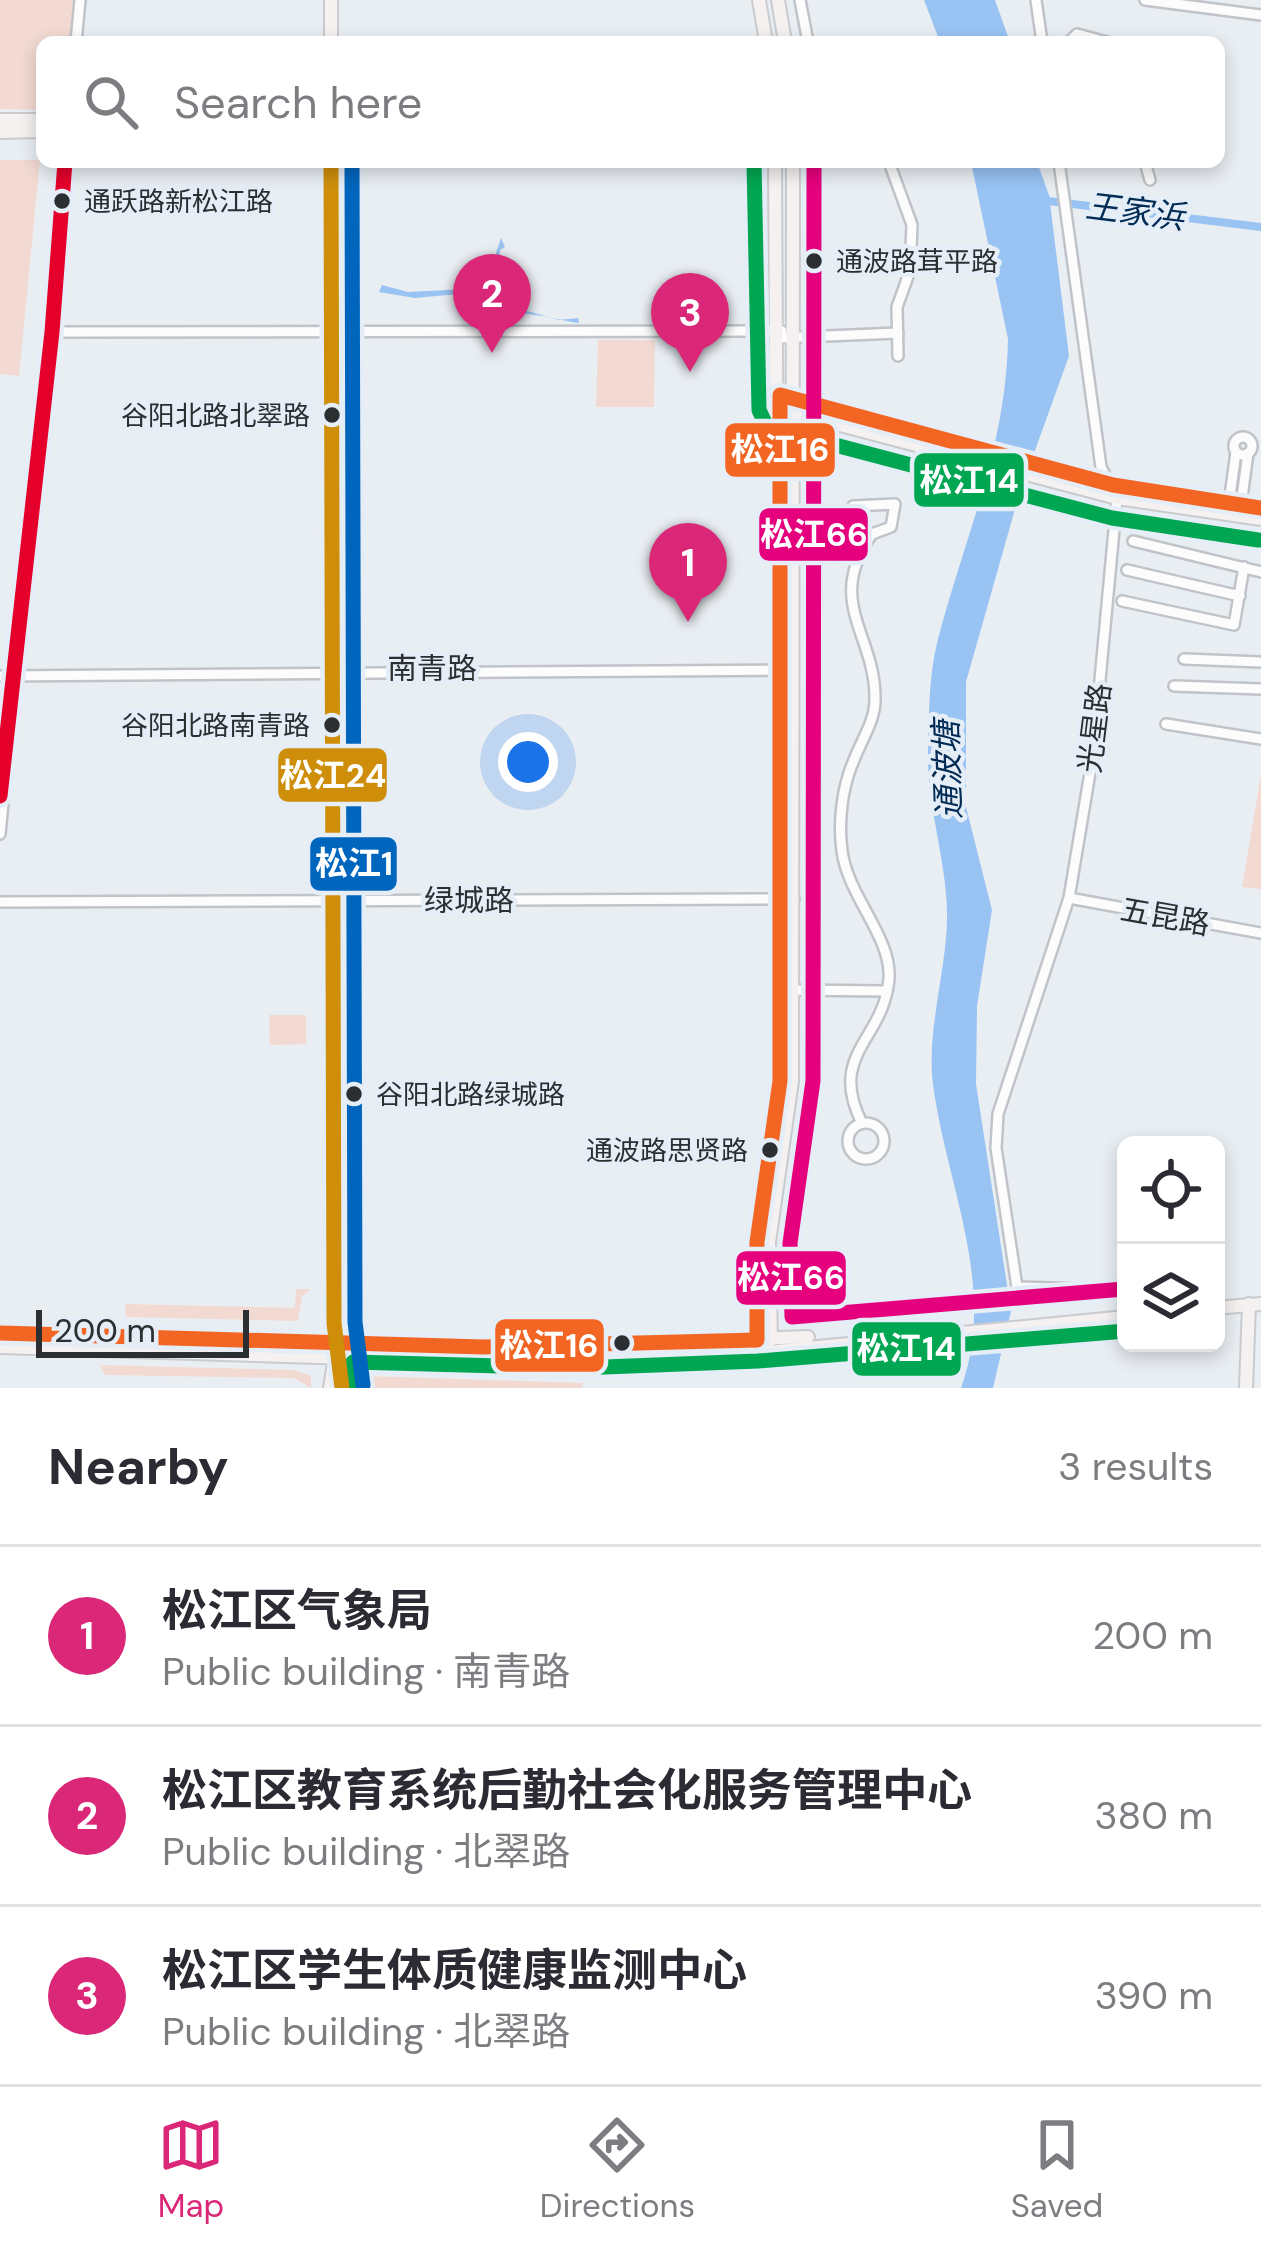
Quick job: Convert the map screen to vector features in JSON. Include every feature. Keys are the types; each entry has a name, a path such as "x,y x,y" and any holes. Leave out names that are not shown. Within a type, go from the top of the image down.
{"main road":[{"path":"331,36 332,0"},
{"path":"759,0 765,36"},
{"path":"778,0 784,36"},
{"path":"0,119 36,120"},
{"path":"0,132 36,131"},
{"path":"330,1388 334,1349 336,669 331,168"},
{"path":"775,168 786,334"},
{"path":"762,1344 757,1242 780,1082 787,990 785,404 793,168"},
{"path":"785,404 1115,492 1261,520"},
{"path":"1115,492 1261,508"},
{"path":"1246,1388 1255,1304"},
{"path":"0,1333 545,1364 684,1360 762,1344 1117,1315"},
{"path":"0,1347 334,1349"},
{"path":"334,1349 342,1388"}],"street":[{"path":"77,36 80,0"},
{"path":"800,0 807,36"},
{"path":"1036,0 1041,36"},
{"path":"1145,0 1261,15"},
{"path":"0,834 65,168"},
{"path":"891,168 912,225 910,271 897,308 898,356"},
{"name":"光星路","path":"1060,168 1101,467 1115,492 1093,755 1069,898 995,1132 1017,1287 1117,1289"},
{"path":"1147,168 1150,180"},
{"path":"52,332 898,333"},
{"path":"1234,504 1242,453"},
{"path":"862,1123 851,1097 851,1065 878,1019 886,991 886,952 852,893 841,848 849,772 874,709 868,653 851,610 852,582 872,534 891,527 895,504 853,506 856,522 872,534"},
{"path":"1133,542 1261,572"},
{"path":"1122,602 1229,626 1237,621 1244,567"},
{"path":"1127,570 1240,596"},
{"path":"1184,659 1261,662"},
{"name":"南青路","path":"0,676 336,669 787,670"},
{"path":"1174,686 1260,685"},
{"path":"1166,724 1261,739"},
{"name":"五昆路","path":"1069,898 1168,921 1261,934"},
{"name":"绿城路","path":"0,902 788,899"},
{"path":"787,990 886,991"}],"shaded area":[{"path":"0,0 76,0 72,36 36,36 36,110 0,109"},
{"path":"0,160 36,160 39,168 19,376 0,374"},
{"path":"598,340 655,340 654,407 596,407"},
{"path":"1261,774 1261,889 1242,887"},
{"path":"269,1015 306,1015 306,1044 270,1045"},
{"path":"296,1289 311,1289 302,1296 298,1321 126,1317 125,1304 295,1308"},
{"path":"100,1365 294,1370 311,1376 311,1388 294,1378 105,1375"},
{"path":"367,1376 583,1383 582,1388 357,1388"}],"water":[{"path":"924,0 995,0 1008,36 938,36"},
{"name":"通波塘","path":"972,168 1039,168 1049,195 1069,356 1019,495 966,682 966,807 992,910 977,1006 976,1084 1011,1311 993,1388 961,1388 974,1312 966,1236 933,1084 947,911 929,777 931,683 938,639 992,455 1008,339"},
{"path":"501,238 505,247 500,250 498,279 513,307 550,317 505,316 494,303 483,302 478,314 458,294 415,298 379,292 382,285 408,292 486,288 492,284 491,268"}],"waterway":[{"name":"王家浜","path":"1040,200 1261,227"}],"transit line":[{"path":"0,796 52,332 65,168"},
{"name":"松江24","path":"331,168 334,1323 342,1388"},
{"name":"松江1","path":"352,168 355,1322 363,1385"},
{"name":"松江14","path":"754,168 759,410 767,427 1112,518 1258,540"},
{"name":"松江66","path":"814,168 813,1081 790,1243 792,1317 1117,1290"},
{"name":"松江16","path":"0,1333 483,1347 757,1340 757,1242 780,1081 780,395 1113,485 1261,508"},
{"name":"松江14","path":"351,1388 353,1362 579,1368 758,1361 1117,1332"}],"place":[{"name":"通跃路新松江路","path":"62,201"},
{"name":"通波路茸平路","path":"814,261"},
{"name":"松江区教育系统后勤社会化服务管理中心","path":"492,353"},
{"name":"松江区学生体质健康监测中心","path":"690,372"},
{"name":"谷阳北路北翠路","path":"332,415"},
{"name":"松江区气象局","path":"688,622"},
{"name":"谷阳北路南青路","path":"332,725"},
{"name":"谷阳北路绿城路","path":"354,1094"},
{"name":"通波路思贤路","path":"770,1150"}]}
